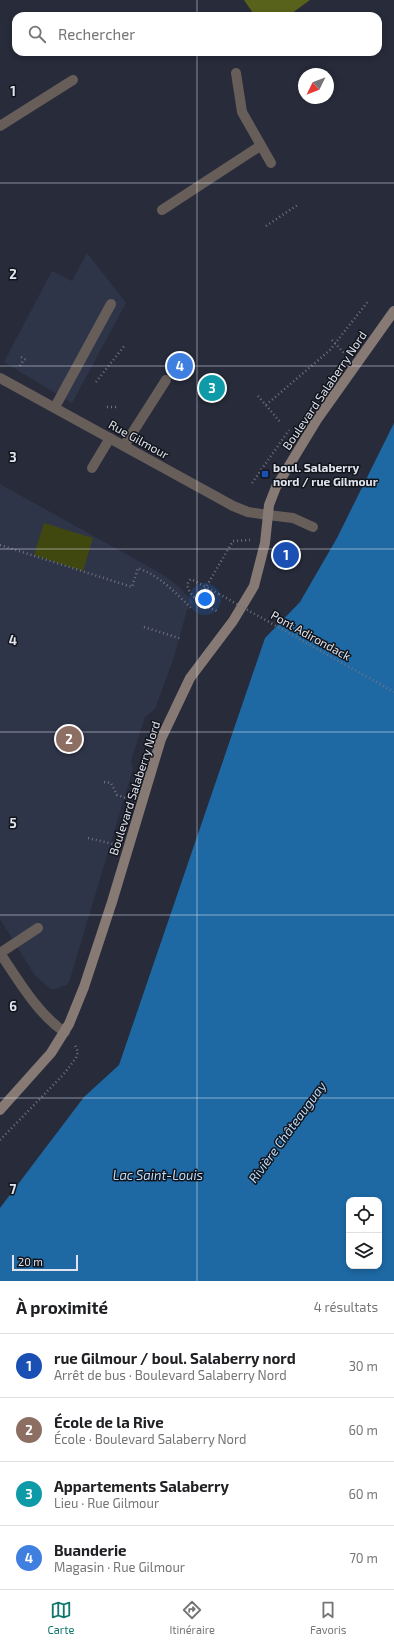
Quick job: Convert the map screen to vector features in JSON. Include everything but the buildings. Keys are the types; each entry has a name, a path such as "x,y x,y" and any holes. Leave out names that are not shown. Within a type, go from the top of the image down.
{"street":[{"path":"236,73 242,112 271,163"},
{"path":"0,126 73,80"},
{"path":"162,210 260,146"},
{"path":"55,408 111,304"},
{"name":"Boulevard Salaberry Nord","path":"0,1110 44,1062 65,1032 84,988 161,739 190,678 233,621 254,586 265,543 269,505 276,487 301,444 394,311"},
{"name":"Rue Gilmour","path":"0,378 233,506 248,512 268,516 292,518 313,527"},
{"path":"124,446 166,380"},
{"path":"92,468 110,438"},
{"path":"38,928 0,953 43,1012 53,1023 65,1032"}],"path":[{"path":"266,226 299,204"},
{"path":"266,405 330,350 333,342 346,332 369,300"},
{"path":"96,382 125,345"},
{"path":"21,357 28,361"},
{"path":"20,366 24,359"},
{"path":"258,396 281,423"},
{"path":"107,407 117,407"},
{"name":"Boulevard Salaberry Nord","path":"252,483 289,430"},
{"path":"206,587 233,541 245,540"},
{"path":"0,545 132,587 138,568 151,574 175,591 192,609"},
{"name":"Pont Adirondack","path":"206,587 198,601 191,594 187,586 188,581 191,578 194,579 394,692"},
{"path":"197,603 217,612"},
{"path":"144,627 182,639"},
{"path":"104,782 111,783 118,795 127,798"},
{"path":"88,838 113,844"},
{"path":"0,1140 63,1075 76,1058 78,1052 73,1042 65,1032"}],"shaded area":[{"path":"87,253 126,303 72,403 4,362 52,271 72,281"},
{"path":"0,484 162,574 178,586 193,602 187,610 174,657 155,709 145,717 131,761 133,769 69,982 66,985 55,989 50,989 34,974 0,919"}],"green space":[{"path":"244,0 310,0 294,12 252,12"},
{"path":"44,523 93,538 83,571 34,555"}],"water":[{"path":"394,423 394,1281 0,1281 0,1208 84,1097 119,1065 265,638 300,602 337,538"}],"place":[{"name":"Buanderie","path":"180,366"},
{"name":"Appartements Salaberry","path":"212,388"},
{"name":"boul. Salaberry nord / rue Gilmour","path":"265,474"},
{"name":"rue Gilmour / boul. Salaberry nord","path":"286,555"},
{"name":"École de la Rive","path":"69,739"}],"water label":[{"name":"Rivière Châteauguay","path":"287,1132"},
{"name":"Lac Saint-Louis","path":"158,1175"}]}
